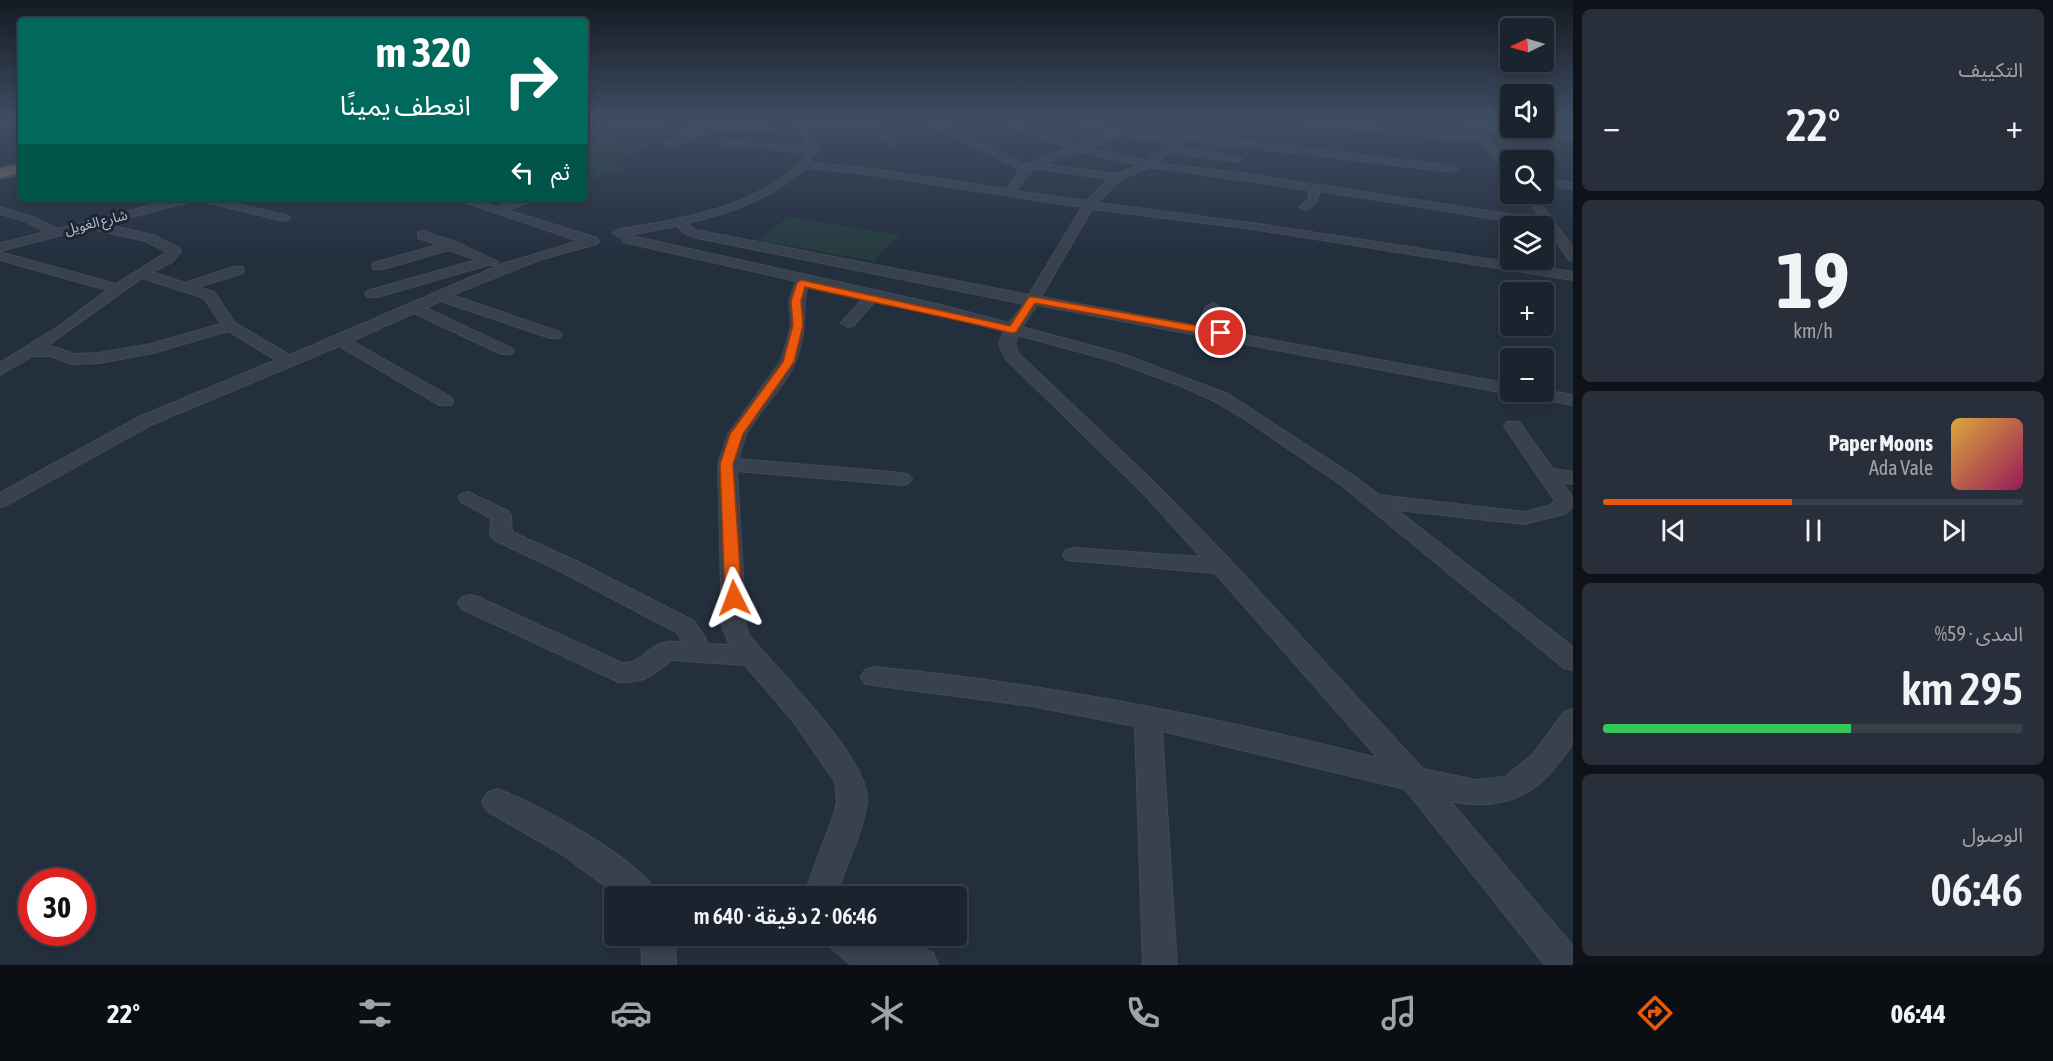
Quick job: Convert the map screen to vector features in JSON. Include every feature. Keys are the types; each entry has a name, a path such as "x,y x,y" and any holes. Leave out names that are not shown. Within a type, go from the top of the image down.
{"highway":[{"path":"0,176 18,170"}],"street":[{"path":"0,501 146,421 506,267 604,238 642,235 675,222 740,204 765,193 803,163"},
{"path":"827,163 1009,193 1252,226 1573,276"},
{"path":"1015,163 1029,167 1118,177"},
{"path":"1009,193 1029,167 1038,163"},
{"path":"1144,163 1500,216"},
{"path":"1409,163 1452,169"},
{"path":"1149,164 1118,177 1089,205 1033,300 1012,330 1007,344 1012,356 1151,490 1223,566 1414,779 1564,962"},
{"path":"1554,183 1573,186"},
{"path":"1306,207 1315,199 1316,193 1313,187"},
{"name":"شارع الغويل","path":"0,246 181,201"},
{"path":"213,201 284,218"},
{"path":"468,201 604,238 933,313 970,318"},
{"path":"487,201 604,238 642,235 884,295 1157,370 1222,398 1294,443 1374,501 1573,661"},
{"path":"506,207 526,201"},
{"path":"0,210 29,219 56,232"},
{"path":"675,222 693,233 1033,300 1204,330 1500,387"},
{"path":"0,370 64,329 141,273 168,259 175,251 149,238 88,224"},
{"path":"1554,228 1573,257"},
{"path":"422,235 506,267"},
{"path":"378,266 452,245"},
{"path":"0,256 120,289"},
{"path":"372,294 488,261"},
{"path":"185,287 238,270"},
{"path":"141,273 209,295 230,326 287,360"},
{"path":"801,283 796,301 797,331 788,362 736,434 726,464 734,627 738,638 802,713 847,776 852,789 849,814 823,886"},
{"path":"440,296 555,335"},
{"path":"848,323 871,298"},
{"path":"413,307 506,351"},
{"path":"1204,330 1213,307"},
{"path":"0,353 53,351 72,359 99,358 161,346 230,326"},
{"path":"339,340 445,401"},
{"path":"1554,397 1573,400"},
{"path":"1374,501 1524,518 1558,510 1566,502 1513,426"},
{"path":"726,464 902,479"},
{"path":"1546,474 1573,478"},
{"path":"468,498 501,515 501,535 568,566 686,627 693,637 696,652"},
{"path":"1074,555 1223,566"},
{"path":"470,603 619,672 637,673 667,651 752,656"},
{"path":"874,677 978,687 1290,748 1449,788 1487,792 1515,787 1527,779 1573,720"},
{"path":"1148,719 1160,965"},
{"path":"497,802 569,841 622,876 632,886"},
{"path":"658,946 659,965"},
{"path":"853,946 871,963 891,954 921,965"}],"green space":[{"path":"588,163 612,163 628,169 588,179"},
{"path":"789,217 900,235 873,261 757,240"}],"route":[{"path":"734,598 726,464 736,434 788,362 796,338 798,325 796,301 801,283 933,313 970,318 1012,330 1033,300 1221,333"}]}
